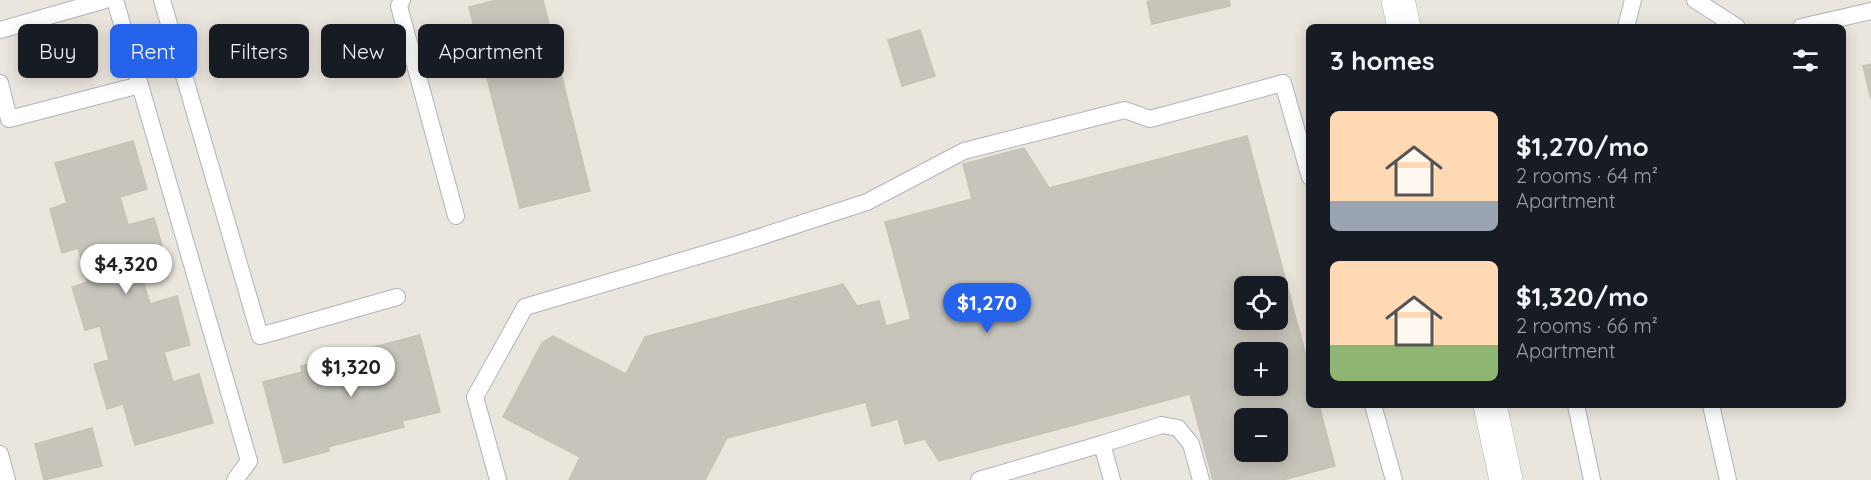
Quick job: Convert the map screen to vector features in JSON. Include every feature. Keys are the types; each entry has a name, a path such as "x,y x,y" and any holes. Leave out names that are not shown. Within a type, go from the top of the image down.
{"street":[{"path":"1398,0 1403,24"},
{"path":"1491,408 1506,480"}],"lane":[{"path":"115,0 249,462 235,480"},
{"path":"162,0 260,336 397,297"},
{"path":"402,0 399,6 456,216"},
{"path":"1627,24 1633,0"},
{"path":"1695,0 1732,24"},
{"path":"0,30 98,1"},
{"path":"1811,24 1870,7"},
{"path":"0,82 9,119 140,85"},
{"path":"498,480 475,397 525,307 735,245 867,202 964,151 1125,110 1150,119 1283,83 1306,163"},
{"path":"1374,408 1394,480"},
{"path":"1577,408 1592,480"},
{"path":"1712,408 1728,480"},
{"path":"979,480 1162,425 1178,428 1191,444 1202,480"},
{"path":"1102,444 1112,480"},
{"path":"0,454 8,480"}],"building":[{"path":"497,0 543,0 549,24 473,24 469,7"},
{"path":"1152,0 1229,0 1230,6 1152,24 1147,2"},
{"path":"920,30 935,76 902,86 888,40"},
{"path":"1871,64 1871,99 1863,66"},
{"path":"487,78 562,78 590,191 520,208"},
{"path":"1247,136 1285,276 1234,276 1234,330 1288,330 1288,289 1306,356 1306,408 1320,408 1335,466 1283,480 1213,480 1190,394 939,461 925,439 905,444 898,419 872,426 866,402 727,438 705,480 569,480 580,457 503,417 542,343 553,336 626,374 645,337 843,284 857,306 879,301 886,326 911,319 885,222 972,199 963,164 1024,148 1049,188"},
{"path":"133,141 147,189 120,197 128,225 154,218 168,267 141,274 150,304 177,296 190,345 164,352 173,382 199,374 213,423 135,445 123,404 107,409 94,364 109,360 100,326 85,330 72,287 88,282 78,248 62,253 50,209 67,203 55,163"},
{"path":"420,335 440,412 402,421 404,427 328,447 329,451 284,463 263,382 302,372 301,366"},
{"path":"92,428 102,466 44,480 35,444"}]}
